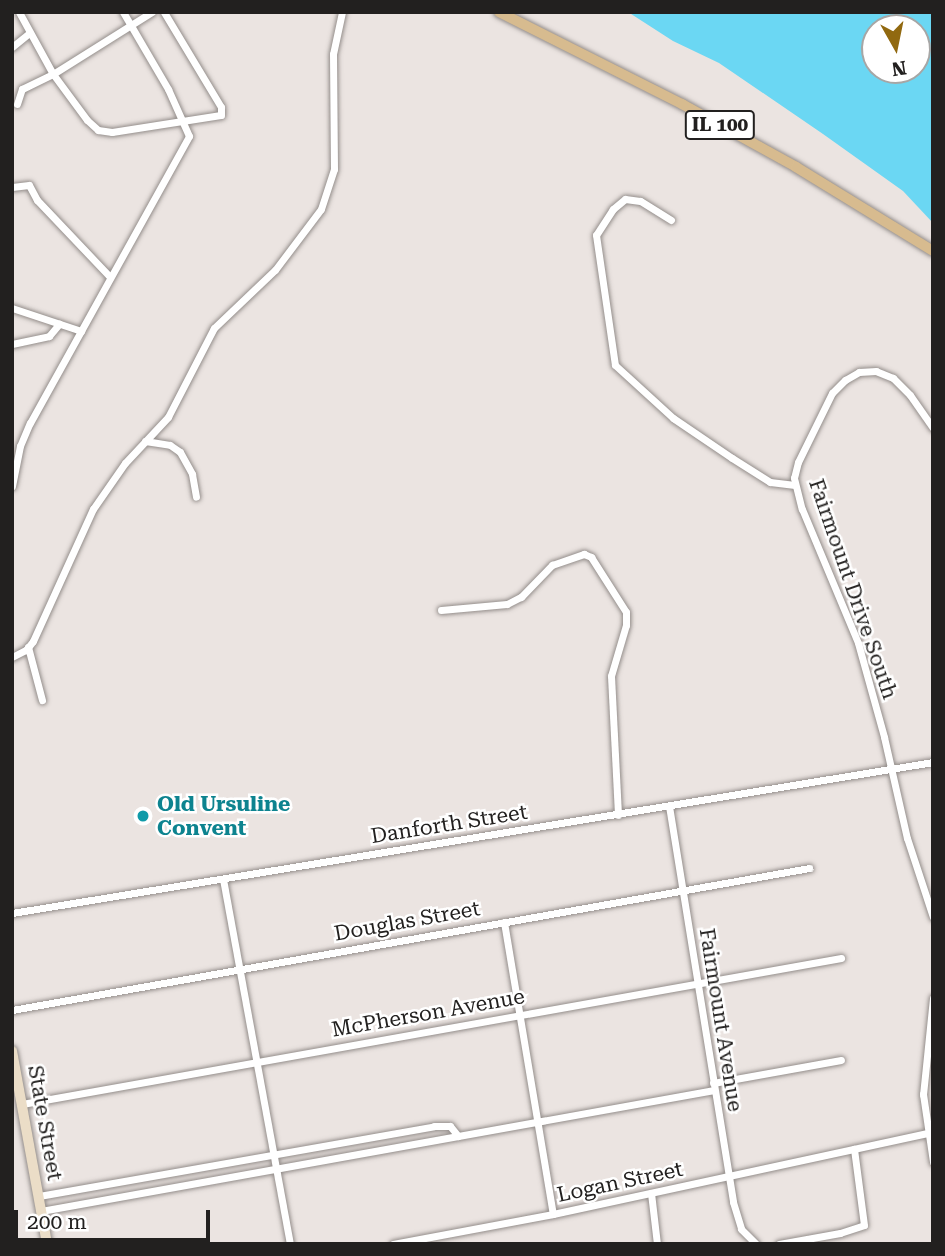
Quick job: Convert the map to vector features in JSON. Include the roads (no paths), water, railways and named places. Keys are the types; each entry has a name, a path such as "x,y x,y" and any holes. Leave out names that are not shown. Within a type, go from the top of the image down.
{"main road":[{"name":"IL 100","path":"499,12 682,104 804,172 933,251"}],"street":[{"path":"19,12 53,74 95,128 123,132 222,115 221,107 164,12"},
{"path":"12,486 22,439 188,138 184,122 123,12"},
{"path":"17,104 22,89 53,74 152,12"},
{"path":"12,657 28,647 93,509 112,479 168,417 214,328 275,270 321,209 334,169 333,54 342,12"},
{"path":"12,47 29,33"},
{"path":"12,187 29,186 44,207 110,276"},
{"path":"671,220 640,201 625,199 613,209 596,234 613,359 622,374 664,410 717,447 770,482 795,485"},
{"path":"12,308 81,331"},
{"path":"12,344 49,336 59,324"},
{"name":"Fairmount Drive South","path":"933,428 910,395 893,378 877,371 859,372 838,386 823,410 798,462 795,485 858,643 912,859 933,917"},
{"path":"145,441 170,445 180,452 192,474 196,498"},
{"path":"441,610 507,604 521,597 552,565 584,554 591,557 626,612 623,635 611,676 618,815"},
{"path":"28,647 42,700"},
{"name":"Danforth Street","path":"12,914 933,762"},
{"name":"Fairmount Avenue","path":"669,806 738,1223 747,1237 756,1244"},
{"name":"Douglas Street","path":"12,1010 808,868"},
{"path":"223,878 289,1244"},
{"path":"504,922 553,1214"},
{"name":"McPherson Avenue","path":"22,1104 841,958"},
{"path":"933,998 923,1079 933,1162"},
{"name":"State Street","path":"12,1051 16,1092 22,1104 47,1244"},
{"path":"41,1211 539,1122 841,1060"},
{"path":"39,1196 434,1126 450,1126 458,1136"},
{"name":"Logan Street","path":"393,1244 553,1214 930,1133"},
{"path":"779,1244 863,1227 865,1213 854,1149"},
{"path":"86,1187 89,1203"},
{"path":"650,1193 657,1244"}],"water":[{"path":"628,12 933,12 933,223 903,191 719,63 673,41"}],"place":[{"name":"Old Ursuline Convent","path":"143,816"}]}
